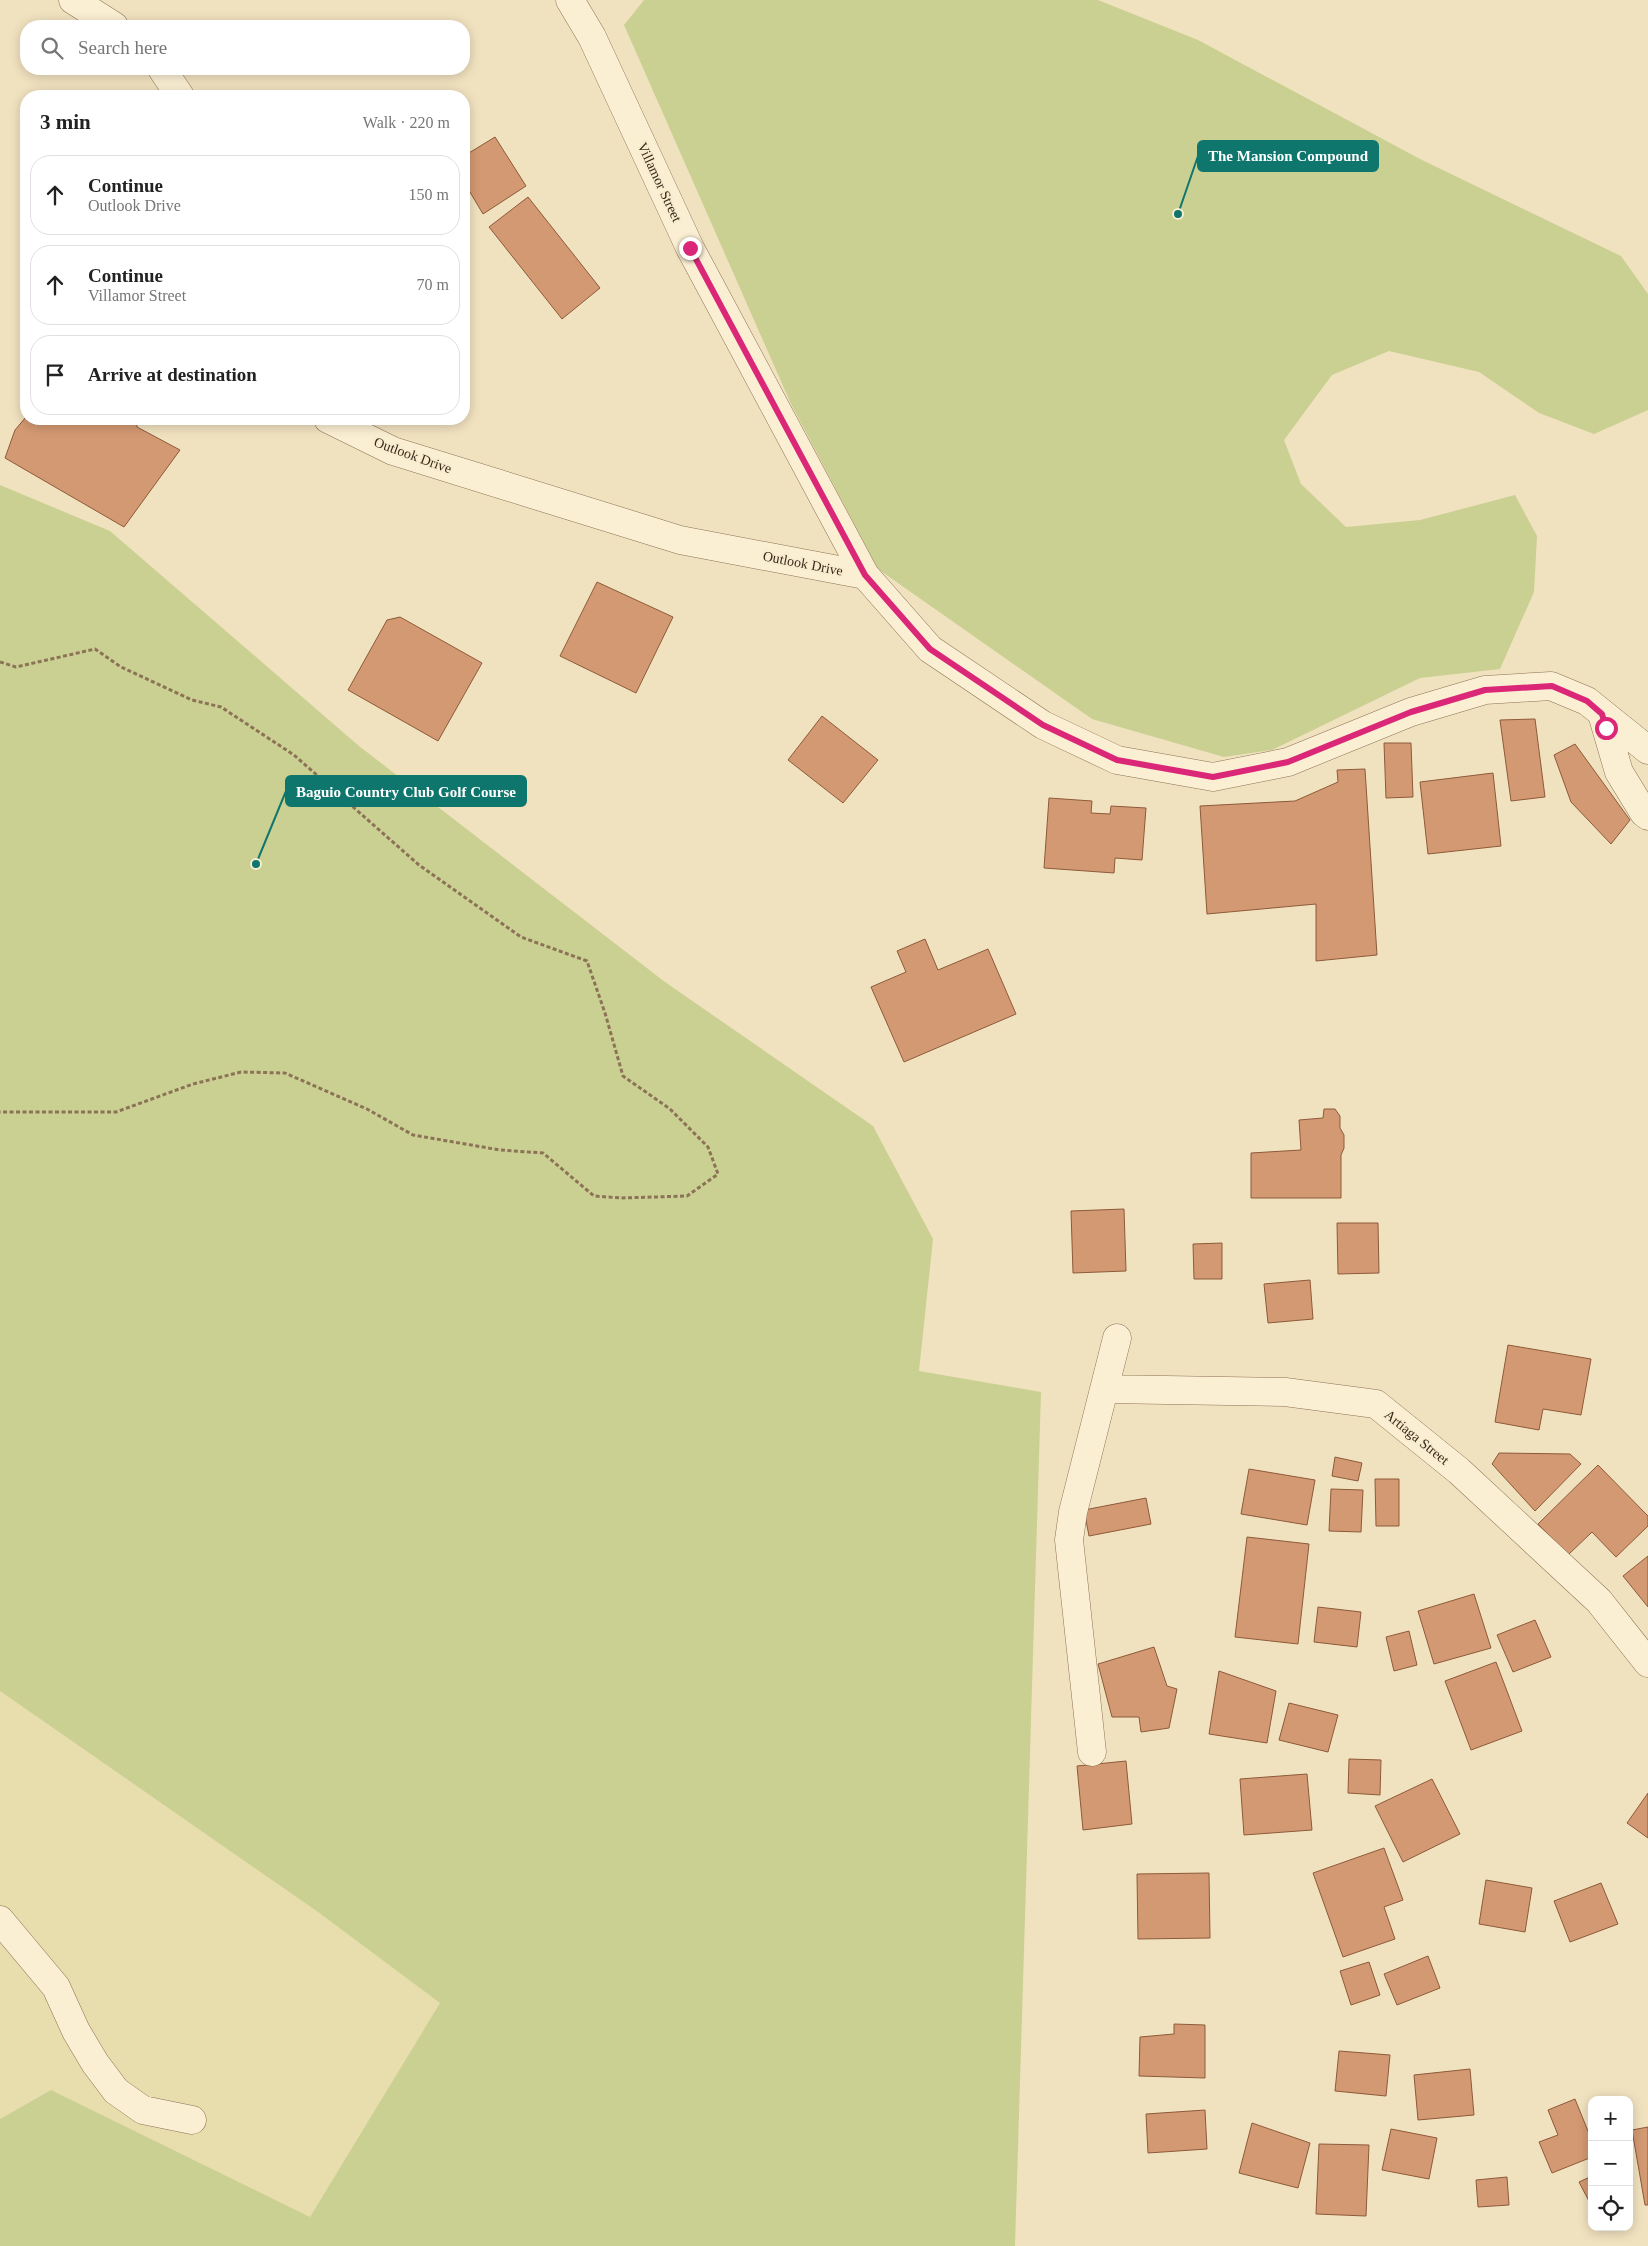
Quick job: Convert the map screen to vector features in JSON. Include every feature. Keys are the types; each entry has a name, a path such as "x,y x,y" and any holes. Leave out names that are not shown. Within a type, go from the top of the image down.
{"street":[{"path":"73,0 105,20"},
{"name":"Villamor Street","path":"570,0 592,37 690,248 865,575"},
{"path":"166,75 176,90"},
{"name":"Outlook Drive","path":"340,425 393,451 680,540 865,575"},
{"path":"865,575 930,649 1043,725 1117,760 1213,777 1288,762 1411,712 1485,690 1552,686 1587,701 1648,750"},
{"path":"1602,714 1619,772 1644,813 1648,816"},
{"path":"1092,1752 1069,1540 1073,1512 1117,1338"},
{"name":"Artiaga Street","path":"1104,1389 1285,1392 1376,1404 1458,1471 1592,1595 1648,1663"},
{"path":"0,1920 56,1987 76,2031 95,2063 116,2091 143,2110 192,2120"}],"path":[{"path":"0,662 16,667 95,649 121,667 192,700 221,707 294,755 419,865 521,937 587,961 605,1012 623,1076 670,1109 708,1146 718,1174 687,1196 620,1198 594,1196 543,1153 500,1150 414,1135 367,1109 285,1073 241,1072 193,1084 116,1112 0,1112"}],"shaded area":[{"path":"0,1691 318,1912 440,2003 310,2217 51,2090 0,2119"}],"green space":[{"path":"644,0 1098,0 1198,40 1420,159 1621,256 1648,294 1648,410 1594,434 1539,413 1479,372 1389,351 1332,375 1284,440 1301,484 1346,527 1420,520 1515,495 1537,536 1534,592 1500,669 1420,678 1272,750 1224,757 1092,719 878,569 791,404 624,25"},
{"path":"0,485 110,531 359,746 665,982 873,1126 933,1239 919,1371 1041,1392 1015,2246 0,2246 0,2119 51,2090 310,2217 440,2003 318,1912 0,1691"}],"building":[{"path":"495,137 526,186 483,214 470,192 470,152"},
{"path":"528,197 600,288 562,319 489,227"},
{"path":"20,424 137,425 137,427 180,450 124,527 5,458 15,430"},
{"path":"597,582 673,617 636,693 560,656"},
{"path":"400,617 482,663 438,741 348,690 387,620"},
{"path":"822,716 878,760 843,803 788,760"},
{"path":"1535,719 1545,797 1511,801 1500,720"},
{"path":"1384,743 1411,743 1413,797 1386,798"},
{"path":"1575,744 1630,820 1611,844 1571,802 1554,755"},
{"path":"1365,769 1377,955 1316,961 1316,904 1207,914 1200,806 1295,801 1338,782 1337,770"},
{"path":"1493,773 1501,846 1428,854 1420,782"},
{"path":"1049,798 1092,801 1091,813 1110,814 1111,806 1146,808 1142,860 1115,858 1114,873 1044,868"},
{"path":"925,939 938,970 988,949 1016,1014 904,1062 871,987 906,972 897,951"},
{"path":"1324,1109 1335,1109 1340,1116 1340,1128 1344,1135 1344,1148 1341,1155 1341,1198 1251,1198 1251,1153 1301,1150 1299,1120 1323,1118"},
{"path":"1124,1209 1126,1271 1073,1273 1071,1211"},
{"path":"1337,1223 1378,1223 1379,1273 1338,1274"},
{"path":"1222,1243 1222,1279 1194,1279 1193,1244"},
{"path":"1310,1280 1313,1319 1268,1323 1264,1284"},
{"path":"1508,1345 1591,1359 1581,1415 1543,1409 1539,1430 1495,1422"},
{"path":"1499,1453 1570,1454 1581,1464 1535,1511 1492,1464"},
{"path":"1335,1457 1362,1463 1358,1481 1332,1476"},
{"path":"1598,1465 1648,1516 1648,1526 1616,1557 1592,1532 1568,1555 1538,1524"},
{"path":"1249,1469 1315,1480 1307,1525 1241,1514"},
{"path":"1375,1479 1399,1479 1399,1526 1376,1526"},
{"path":"1331,1489 1363,1490 1361,1532 1329,1531"},
{"path":"1146,1498 1151,1524 1089,1536 1084,1510"},
{"path":"1247,1537 1309,1544 1298,1644 1235,1637"},
{"path":"1648,1556 1648,1607 1623,1576"},
{"path":"1474,1594 1491,1648 1434,1664 1418,1611"},
{"path":"1318,1607 1361,1612 1357,1647 1314,1642"},
{"path":"1535,1620 1551,1657 1513,1672 1497,1635"},
{"path":"1409,1631 1417,1665 1394,1671 1386,1637"},
{"path":"1154,1647 1167,1686 1177,1689 1169,1728 1141,1732 1139,1717 1112,1717 1098,1664"},
{"path":"1496,1662 1522,1731 1471,1750 1445,1681"},
{"path":"1219,1671 1276,1691 1267,1743 1209,1734"},
{"path":"1289,1703 1338,1715 1328,1752 1279,1740"},
{"path":"1349,1759 1381,1760 1380,1795 1348,1793"},
{"path":"1126,1761 1132,1824 1083,1830 1077,1766"},
{"path":"1307,1774 1312,1830 1244,1835 1240,1779"},
{"path":"1432,1779 1460,1834 1403,1862 1375,1806"},
{"path":"1648,1793 1648,1838 1627,1823"},
{"path":"1384,1848 1403,1900 1384,1907 1395,1939 1343,1957 1313,1873"},
{"path":"1209,1873 1210,1938 1138,1939 1137,1874"},
{"path":"1486,1880 1532,1888 1525,1932 1479,1924"},
{"path":"1601,1883 1618,1924 1570,1942 1554,1901"},
{"path":"1428,1956 1440,1988 1397,2005 1384,1974"},
{"path":"1369,1962 1380,1995 1351,2005 1340,1971"},
{"path":"1174,2024 1205,2025 1205,2078 1139,2076 1140,2037 1174,2034"},
{"path":"1339,2051 1390,2055 1386,2096 1335,2091"},
{"path":"1470,2069 1474,2115 1418,2120 1414,2075"},
{"path":"1575,2099 1588,2131 1588,2159 1552,2173 1539,2142 1558,2135 1548,2110"},
{"path":"1205,2110 1207,2149 1148,2153 1146,2114"},
{"path":"1252,2123 1310,2143 1298,2188 1239,2173"},
{"path":"1648,2127 1648,2205 1645,2205 1633,2130"},
{"path":"1391,2129 1437,2138 1429,2179 1382,2170"},
{"path":"1319,2144 1369,2145 1366,2216 1316,2214"},
{"path":"1507,2177 1509,2205 1478,2207 1476,2180"},
{"path":"1588,2178 1588,2199 1579,2182"}],"place":[{"name":"The Mansion Compound","path":"1178,214"},
{"name":"Baguio Country Club Golf Course","path":"256,864"}],"route":[{"path":"690,248 865,575 930,649 1043,725 1117,760 1213,777 1288,762 1411,712 1485,690 1552,686 1587,701 1602,714 1606,728"}]}
